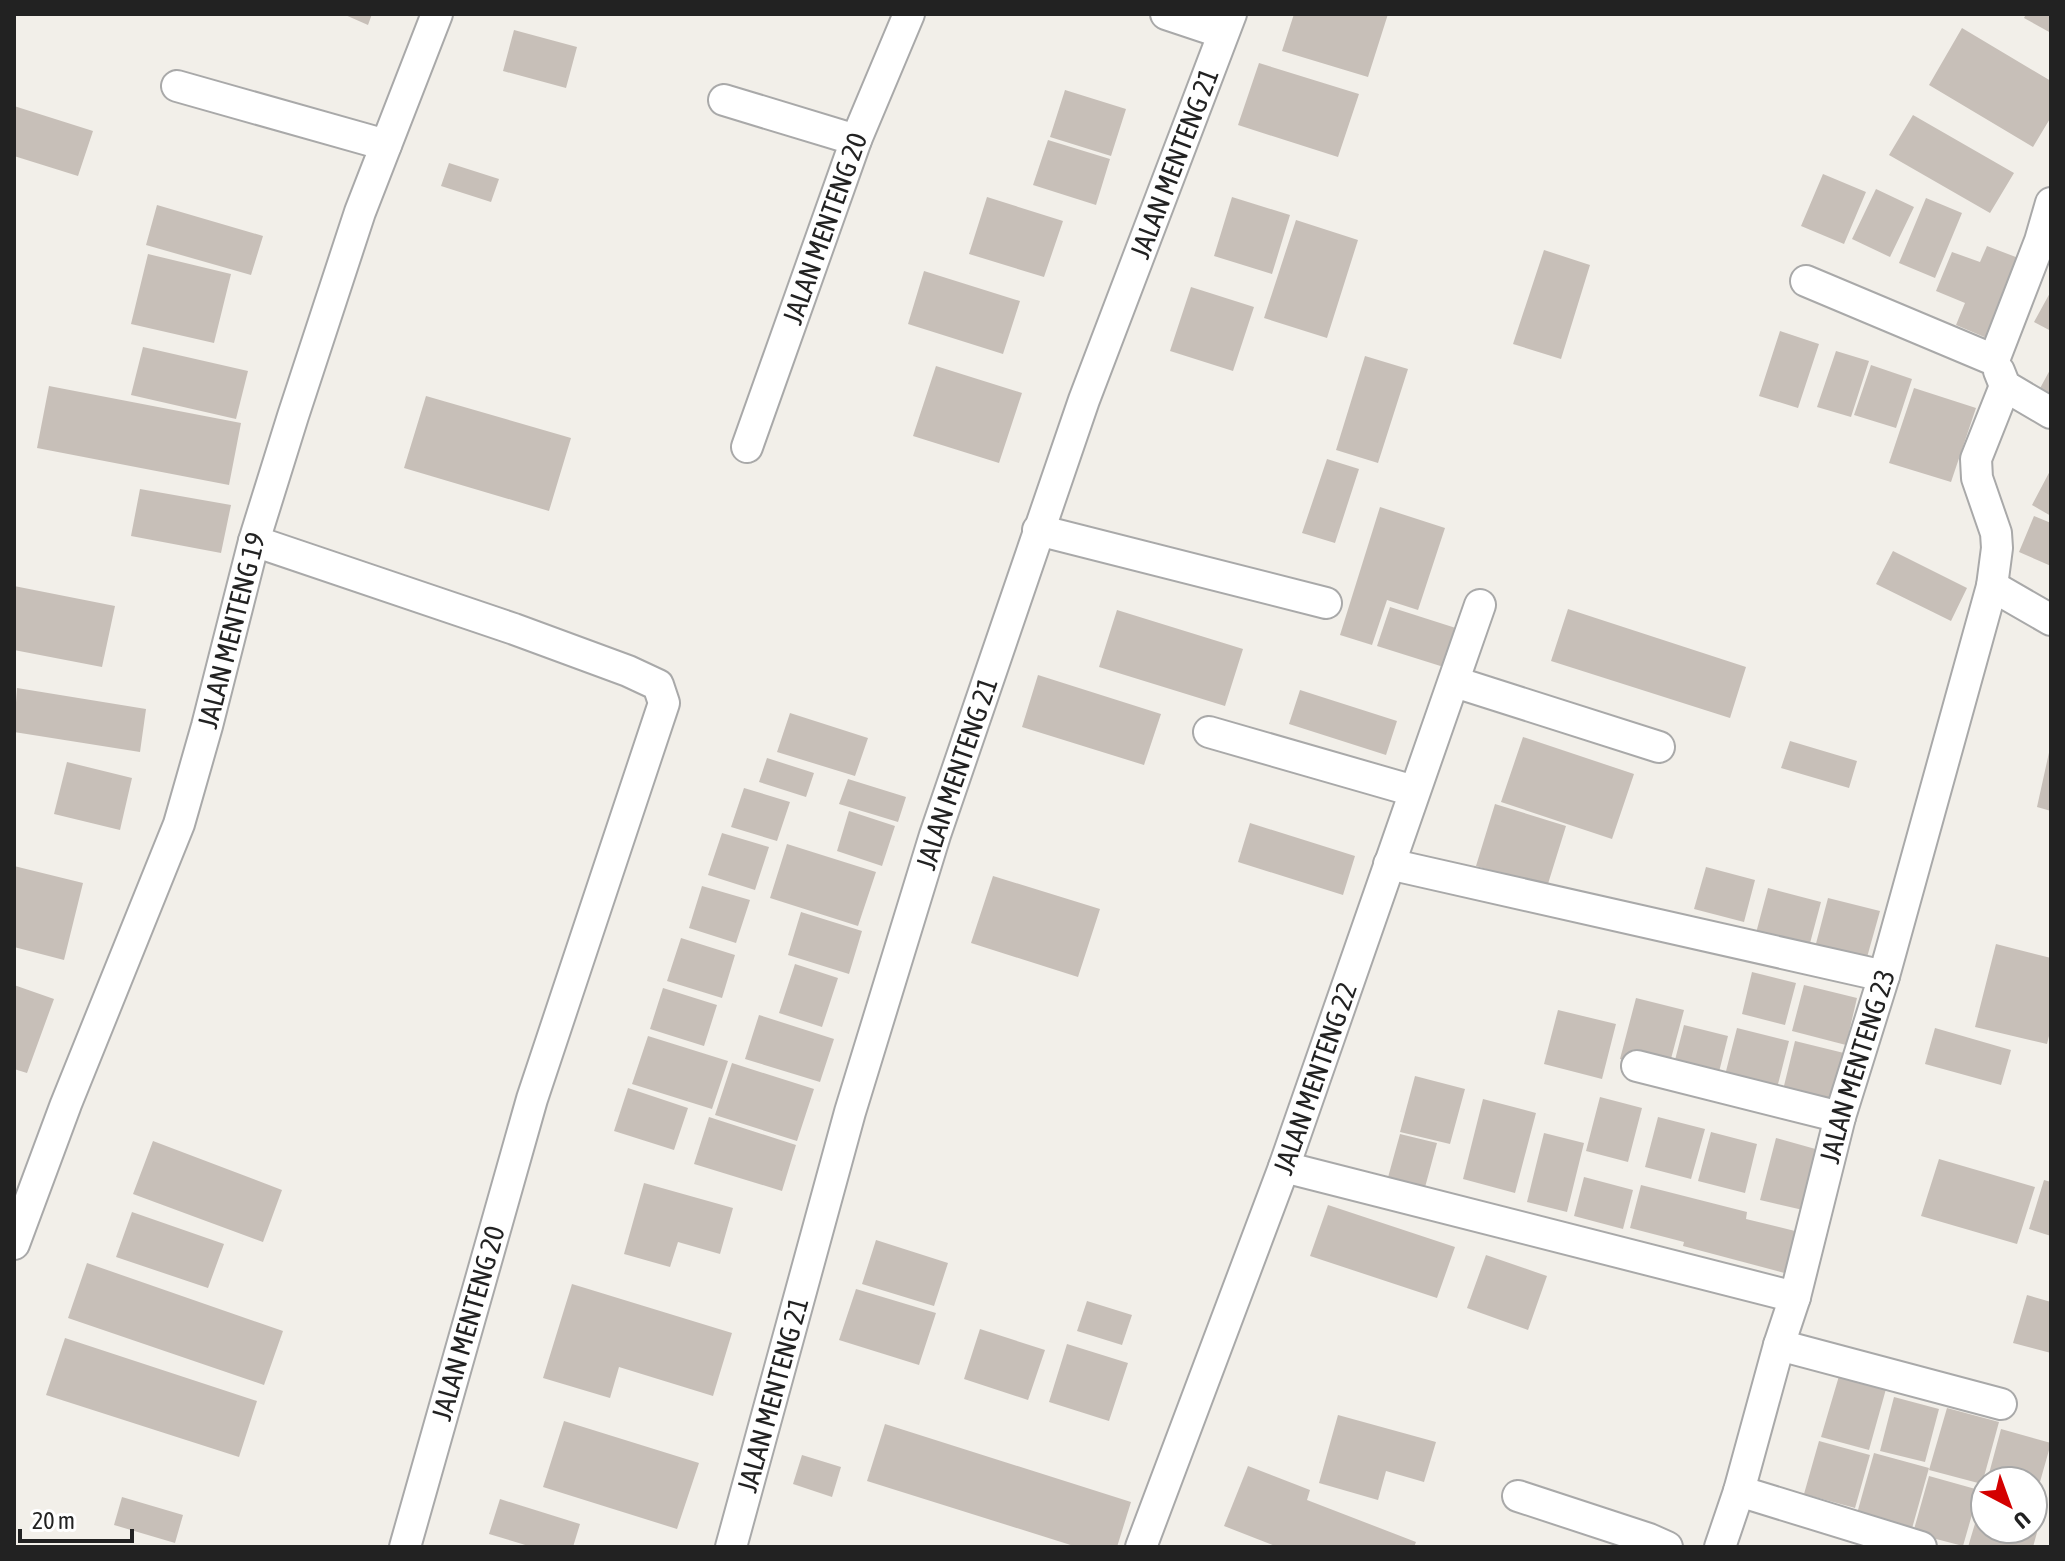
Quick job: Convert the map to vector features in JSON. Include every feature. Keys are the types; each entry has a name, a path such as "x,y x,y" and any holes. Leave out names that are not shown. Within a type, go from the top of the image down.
{"street":[{"name":"JALAN MENTENG 19","path":"14,1244 60,1118 179,824 254,541 360,212 437,14"},
{"name":"JALAN MENTENG 20","path":"747,447 856,140 909,14"},
{"path":"1166,14 1227,24"},
{"name":"JALAN MENTENG 21","path":"731,1547 850,1112 935,835 1084,400 1227,24"},
{"path":"177,86 386,145"},
{"path":"724,100 856,140"},
{"name":"JALAN MENTENG 23","path":"1720,1547 1795,1297 1840,1117 1884,976 1992,586 1996,533 1977,478 1976,459 2000,373 2046,244 2051,203"},
{"path":"1806,281 2000,373 2051,413"},
{"path":"1038,530 1326,603"},
{"name":"JALAN MENTENG 20","path":"254,541 628,671 658,685 664,703 532,1099 405,1547"},
{"path":"1992,586 2051,620"},
{"name":"JALAN MENTENG 22","path":"1141,1547 1284,1167 1480,605"},
{"path":"1455,682 1659,747"},
{"path":"1209,732 1414,791"},
{"path":"1389,864 1884,976"},
{"path":"1637,1066 1840,1117"},
{"path":"1284,1167 1795,1297"},
{"path":"1779,1345 2001,1404"},
{"path":"1739,1491 1921,1547"},
{"path":"1518,1496 1667,1547"}],"building":[{"path":"343,14 372,14 368,25"},
{"path":"1294,14 1388,14 1368,77 1282,51"},
{"path":"2026,14 2051,14 2051,33 2024,18"},
{"path":"1962,28 2051,81 2051,117 2033,147 1929,85"},
{"path":"514,30 577,47 566,88 503,71"},
{"path":"1259,63 1359,94 1338,157 1238,125"},
{"path":"1065,90 1126,109 1111,156 1050,137"},
{"path":"14,106 93,131 78,176 14,156"},
{"path":"1913,115 2014,173 1990,213 1889,155"},
{"path":"1048,140 1110,159 1096,205 1033,185"},
{"path":"449,163 499,179 491,202 441,186"},
{"path":"1823,174 1866,192 1844,244 1801,226"},
{"path":"1876,189 1914,207 1890,257 1852,239"},
{"path":"987,197 1063,221 1044,277 969,254"},
{"path":"1232,197 1290,215 1272,274 1214,256"},
{"path":"1926,198 1962,213 1935,278 1899,263"},
{"path":"157,205 263,236 251,275 146,245"},
{"path":"1296,220 1358,240 1327,338 1264,318"},
{"path":"1987,246 2021,259 1989,339 1956,325 1965,303 1936,291 1952,252 1980,262"},
{"path":"1544,250 1590,265 1561,359 1513,344"},
{"path":"148,254 231,274 214,343 131,324"},
{"path":"924,271 1020,301 1003,354 908,324"},
{"path":"1191,287 1254,307 1233,371 1170,351"},
{"path":"2051,291 2051,331 2034,322"},
{"path":"1780,331 1819,344 1798,408 1759,396"},
{"path":"143,347 248,371 236,419 131,395"},
{"path":"1836,351 1869,361 1851,417 1817,407"},
{"path":"1365,356 1408,369 1378,463 1336,450"},
{"path":"1871,365 1912,379 1896,428 1854,415"},
{"path":"936,366 1022,393 999,463 913,436"},
{"path":"2051,368 2051,399 2038,392"},
{"path":"49,386 241,423 229,485 37,448"},
{"path":"1914,388 1976,408 1951,482 1889,463"},
{"path":"426,396 571,438 549,511 404,468"},
{"path":"1327,459 1359,469 1335,543 1302,533"},
{"path":"2051,469 2051,516 2032,505"},
{"path":"140,489 231,505 221,553 131,536"},
{"path":"1380,507 1445,528 1418,610 1387,600 1372,645 1340,635"},
{"path":"2034,516 2051,523 2051,566 2019,552"},
{"path":"1893,551 1967,588 1951,621 1876,584"},
{"path":"14,586 115,606 102,667 14,650"},
{"path":"1390,607 1462,630 1450,669 1377,646"},
{"path":"1568,609 1746,667 1730,718 1551,661"},
{"path":"1117,610 1243,649 1225,706 1099,667"},
{"path":"1038,675 1161,714 1144,765 1022,727"},
{"path":"17,688 146,709 140,752 14,732"},
{"path":"1300,690 1397,721 1386,755 1289,724"},
{"path":"790,713 868,738 855,776 777,752"},
{"path":"1523,737 1634,774 1612,839 1501,802"},
{"path":"1790,741 1857,761 1849,788 1781,768"},
{"path":"2051,749 2051,811 2037,807"},
{"path":"767,758 814,773 806,797 759,782"},
{"path":"67,762 132,778 120,830 54,814"},
{"path":"848,779 906,797 898,822 839,804"},
{"path":"744,788 790,802 777,841 731,827"},
{"path":"1495,804 1566,826 1547,887 1476,866"},
{"path":"849,811 895,826 882,866 837,851"},
{"path":"1250,823 1355,856 1343,895 1238,862"},
{"path":"722,833 769,847 755,890 708,875"},
{"path":"787,844 876,872 858,926 770,898"},
{"path":"14,866 83,883 64,960 14,947"},
{"path":"1706,867 1755,880 1744,922 1694,909"},
{"path":"993,876 1100,909 1078,977 971,943"},
{"path":"702,886 750,900 736,943 689,928"},
{"path":"1768,888 1821,902 1809,947 1756,933"},
{"path":"1828,898 1880,911 1864,968 1813,955"},
{"path":"801,912 862,931 849,974 788,955"},
{"path":"681,938 735,955 722,998 667,981"},
{"path":"1996,944 2051,958 2051,1028 2047,1044 1975,1027"},
{"path":"795,964 838,978 822,1027 779,1013"},
{"path":"1752,972 1796,983 1785,1025 1742,1014"},
{"path":"14,985 54,999 27,1073 14,1069"},
{"path":"1804,985 1857,998 1846,1045 1792,1031"},
{"path":"663,988 717,1005 704,1046 650,1029"},
{"path":"1636,998 1684,1010 1668,1070 1620,1059"},
{"path":"1558,1010 1616,1024 1602,1079 1544,1064"},
{"path":"759,1015 834,1039 820,1082 745,1059"},
{"path":"1684,1025 1728,1036 1719,1072 1675,1060"},
{"path":"1737,1028 1789,1041 1776,1092 1724,1079"},
{"path":"1935,1028 2011,1050 2001,1085 1925,1064"},
{"path":"648,1036 728,1061 712,1109 632,1084"},
{"path":"1795,1041 1848,1054 1834,1108 1782,1094"},
{"path":"732,1063 814,1089 797,1141 715,1115"},
{"path":"1415,1076 1465,1089 1450,1144 1400,1132"},
{"path":"628,1088 688,1108 674,1150 614,1131"},
{"path":"1600,1097 1642,1108 1628,1162 1586,1151"},
{"path":"1483,1099 1536,1113 1515,1193 1463,1179"},
{"path":"709,1117 796,1145 782,1191 694,1164"},
{"path":"1658,1117 1705,1129 1691,1179 1645,1167"},
{"path":"1711,1132 1757,1144 1745,1193 1698,1181"},
{"path":"1544,1133 1584,1143 1567,1212 1527,1202"},
{"path":"1400,1134 1437,1143 1424,1191 1387,1181"},
{"path":"1776,1138 1819,1150 1803,1210 1760,1200"},
{"path":"153,1141 282,1190 263,1242 133,1194"},
{"path":"1939,1159 2035,1187 2017,1244 1921,1216"},
{"path":"1584,1177 1633,1190 1623,1229 1574,1216"},
{"path":"2044,1180 2051,1182 2051,1236 2029,1229"},
{"path":"644,1183 733,1208 720,1254 678,1242 670,1267 624,1254"},
{"path":"1641,1185 1747,1212 1746,1219 1799,1232 1788,1274 1683,1246 1684,1242 1630,1228"},
{"path":"1328,1205 1455,1247 1437,1298 1310,1256"},
{"path":"132,1212 224,1244 208,1288 116,1257"},
{"path":"876,1240 948,1263 934,1306 862,1284"},
{"path":"1486,1255 1547,1276 1528,1330 1467,1308"},
{"path":"87,1263 283,1331 264,1385 68,1318"},
{"path":"572,1284 732,1333 713,1396 619,1367 610,1398 543,1378"},
{"path":"856,1289 936,1313 919,1365 839,1340"},
{"path":"2027,1295 2051,1302 2051,1353 2013,1343"},
{"path":"1087,1301 1132,1315 1122,1345 1077,1331"},
{"path":"980,1329 1045,1350 1028,1400 964,1379"},
{"path":"65,1338 257,1401 239,1457 46,1395"},
{"path":"1067,1344 1128,1363 1109,1421 1049,1402"},
{"path":"1839,1376 1886,1389 1869,1450 1821,1437"},
{"path":"1894,1397 1939,1409 1925,1462 1880,1451"},
{"path":"1947,1408 1999,1422 1987,1465 1969,1465 1969,1481 1929,1470"},
{"path":"1338,1415 1436,1442 1424,1482 1386,1471 1378,1500 1319,1483"},
{"path":"564,1421 699,1463 677,1529 543,1487"},
{"path":"885,1424 1131,1502 1117,1547 1077,1547 867,1481"},
{"path":"2001,1429 2051,1443 2045,1465 1991,1465"},
{"path":"1819,1441 1870,1455 1855,1508 1804,1494"},
{"path":"1874,1453 1929,1468 1911,1532 1856,1517"},
{"path":"802,1455 841,1467 832,1497 793,1484"},
{"path":"1248,1466 1310,1490 1307,1500 1416,1542 1414,1547 1278,1547 1224,1526"},
{"path":"1929,1476 1969,1487 1969,1525 1963,1546 1913,1533"},
{"path":"122,1497 183,1515 175,1543 114,1525"},
{"path":"500,1499 580,1524 573,1547 532,1547 489,1534"},
{"path":"1969,1544 2034,1545 2033,1547 1968,1547"}]}
